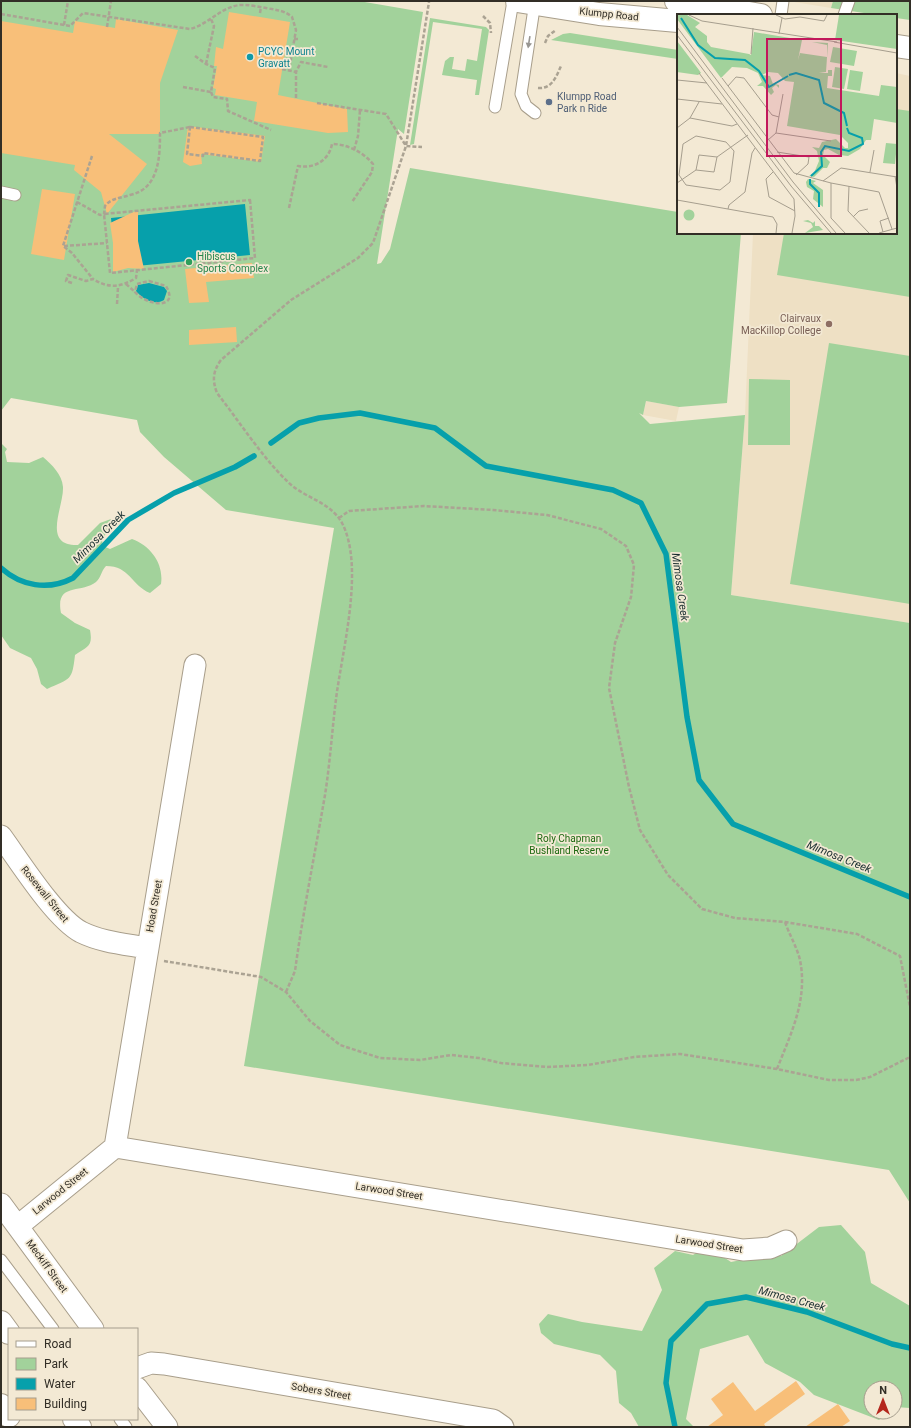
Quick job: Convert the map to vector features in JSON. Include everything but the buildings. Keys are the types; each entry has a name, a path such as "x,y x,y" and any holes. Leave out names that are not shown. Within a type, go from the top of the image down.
{"main road":[{"path":"676,1 755,14"},
{"name":"Klumpp Road","path":"529,2 599,14 677,21"},
{"path":"897,46 910,48"},
{"path":"1,1322 8,1332"},
{"path":"1,1405 8,1415"}],"street":[{"name":"Hoad Street","path":"115,1147 195,665"},
{"name":"Rosewall Street","path":"1,836 64,921 82,932 146,953"},
{"name":"Larwood Street","path":"18,1226 115,1147 743,1250 770,1248 786,1241"},
{"name":"Meckiff Street","path":"1,1204 92,1328"},
{"name":"Sobers Street","path":"138,1368 152,1363 164,1364 493,1420 503,1427"},
{"path":"138,1389 167,1427"}],"lane":[{"path":"496,107 513,1"},
{"path":"781,14 783,1"},
{"path":"844,14 849,1"},
{"path":"529,2 521,94 526,106 536,114"},
{"path":"1,192 15,195"},
{"path":"1,1260 52,1328"}],"path":[{"path":"64,25 68,1"},
{"path":"107,27 111,1"},
{"path":"286,992 296,971 325,793 336,698 346,645 352,560 350,545 339,518 327,506 298,490 280,474 217,393 214,386 215,371 221,360 291,300 358,258 368,250 377,235 384,208 397,176 406,146 429,2"},
{"path":"1,14 70,26 83,13 186,29 197,28 222,10 236,6 243,5 282,11 292,17 296,30 289,70"},
{"path":"260,13 261,7"},
{"path":"483,16 491,27 491,38"},
{"path":"206,64 214,26 211,19"},
{"path":"544,46 548,36 556,30"},
{"path":"195,56 206,64 216,68 211,92 213,97 227,100 228,111 271,130"},
{"path":"296,98 296,72 300,62 328,67"},
{"path":"538,88 552,83 561,66"},
{"path":"282,69 296,72"},
{"path":"536,114 539,81"},
{"path":"183,87 211,92"},
{"path":"317,103 386,114 406,146"},
{"path":"354,150 358,136 360,110"},
{"path":"77,202 100,215 104,214 250,200 256,258 110,273 104,214 105,206 110,201 140,193 150,183 159,161 160,133 190,128 263,137 260,161 203,153 203,156 186,154 190,128"},
{"path":"289,208 298,166 310,166 323,160 328,155 332,144 343,144 368,158 373,164 372,172 352,202"},
{"path":"406,146 422,147"},
{"path":"63,246 92,156"},
{"path":"63,246 107,243"},
{"path":"63,246 72,253 93,279 104,285 118,287 126,284 136,278 137,270"},
{"path":"72,283 66,281 68,275 86,281 93,279"},
{"path":"126,284 134,292 144,300 155,304 166,302 168,296 166,286 155,282 137,284 134,292"},
{"path":"117,304 118,287"},
{"path":"339,518 349,511 424,506 493,510 547,516 601,529 626,546 634,565 631,597 615,643 609,688 629,786 640,830 668,875 702,909 735,918 784,922 857,934 900,956 910,1007"},
{"path":"777,1069 802,1000 800,959 784,922"},
{"path":"146,953 261,977 286,992 310,1021 340,1045 380,1058 420,1060 451,1055 479,1058 501,1063 547,1067 588,1065 634,1057 680,1054 777,1069 829,1080 856,1080 870,1077 910,1057"}],"shaded area":[{"path":"788,1 833,1 831,8"},
{"name":"Clairvaux MacKillop College","path":"897,73 910,76 910,623 731,595 745,415 753,234 897,234"},
{"path":"646,401 679,407 676,421 643,415"}],"green space":[{"name":"Roly Chapman Bushland Reserve","path":"1,1 359,1 423,12 404,134 398,129 377,264 381,263 390,249 410,168 677,212 677,234 741,234 727,403 679,407 646,401 643,415 639,413 650,424 745,415 731,595 910,623 910,1203 889,1170 244,1066 334,528 226,510 164,457 140,432 137,420 11,398 1,411"},
{"path":"833,1 910,1 910,20 897,18 897,14 870,14 831,8"},
{"path":"430,18 486,27 489,30 479,95 475,95 477,80 442,75 445,61 450,57 454,57 452,69 465,71 467,59 477,61 482,29 433,22 414,144 410,145"},
{"path":"570,33 677,50 677,59 551,40 563,34"},
{"path":"897,109 910,111 910,297 777,275 784,234 897,234"},
{"path":"829,343 910,356 910,604 790,584"},
{"path":"749,379 790,380 790,445 748,445"},
{"path":"1,443 7,449 5,452 7,462 29,463 43,457 59,474 63,487 57,524 57,532 60,539 67,544 78,545 100,523 111,519 113,522 102,540 103,546 110,549 132,539 145,546 150,551 155,557 160,570 161,584 150,593 138,585 125,572 114,567 106,566 99,579 90,586 71,590 65,593 60,603 61,613 75,623 90,630 91,640 86,648 75,655 73,670 69,678 47,689 41,684 37,669 31,658 10,648 1,635"},
{"path":"841,1225 865,1252 871,1283 910,1306 910,1408 903,1408 903,1380 863,1380 863,1414 814,1395 800,1382 765,1363 748,1335 700,1349 686,1419 694,1427 639,1427 631,1413 619,1403 616,1371 600,1355 554,1344 541,1333 539,1324 548,1314 582,1322 642,1331 662,1290 654,1268 675,1251 693,1255 698,1252 708,1251 731,1262 767,1255 781,1256 819,1227"}],"water":[{"path":"245,204 250,255 116,268 111,218"},
{"path":"149,283 164,287 167,291 164,300 160,302 149,301 136,291 138,285"}],"waterway":[{"name":"Mimosa Creek","path":"271,443 299,423 319,418 360,413 435,428 486,466 613,490 641,503 666,554 687,717 699,780 733,824 910,897"},
{"name":"Mimosa Creek","path":"1,568 17,579 26,583 45,585 64,582 73,578 128,520 174,493 235,467 254,456"},
{"name":"Mimosa Creek","path":"675,1427 666,1383 671,1341 707,1304 746,1297 807,1312 892,1344 910,1348"}],"place":[{"name":"PCYC Mount Gravatt","path":"250,57"},
{"name":"Klumpp Road Park n Ride","path":"549,102"},
{"name":"Hibiscus Sports Complex","path":"189,262"},
{"name":"Clairvaux MacKillop College","path":"829,324"}]}
